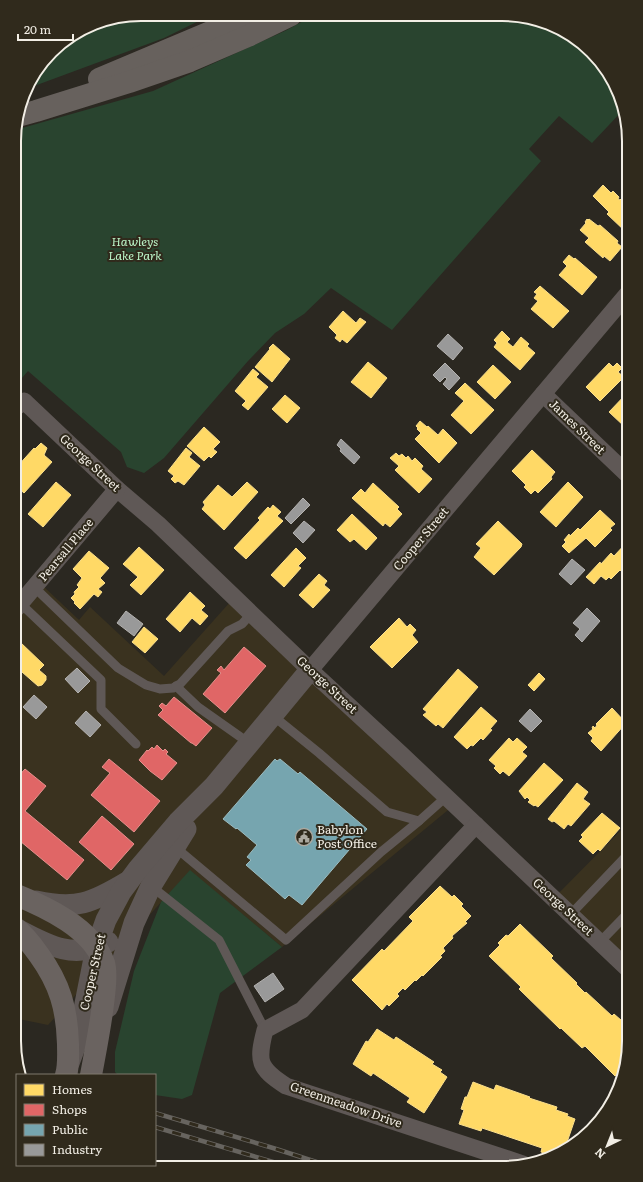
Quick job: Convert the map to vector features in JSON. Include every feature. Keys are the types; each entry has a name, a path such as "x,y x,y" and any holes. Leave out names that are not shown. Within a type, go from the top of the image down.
{"main road":[{"path":"27,104 93,81 235,21"},
{"path":"24,114 160,72 220,49 278,21"},
{"path":"21,897 77,927 91,940 105,964 106,974 100,1032 90,1074"},
{"path":"21,934 36,950 53,976 58,987 66,1014 68,1070"}],"street":[{"name":"Cooper Street","path":"68,1070 78,1039 96,948 106,920 121,892 178,822 214,786 272,715 622,300"},
{"name":"James Street","path":"543,394 622,469"},
{"name":"George Street","path":"21,407 158,524 310,670 622,963"},
{"name":"Pearsall Place","path":"21,603 117,488"},
{"name":"Cooper Street","path":"100,1032 134,923 151,886 214,786"},
{"path":"265,1030 302,1010 476,825"},
{"path":"21,896 60,905 72,906 83,904 99,898 129,881"},
{"path":"21,930 41,942 61,949 79,951 96,948 117,938 134,923"},
{"name":"Greenmeadow Drive","path":"265,1030 261,1046 260,1060 265,1070 272,1077 286,1086 512,1160"}],"lane":[{"path":"34,587 118,668 146,685 160,689 173,688 180,684 228,631 242,624 251,614"},
{"path":"21,610 100,680 101,709 136,744"},
{"path":"176,686 198,707 249,743"},
{"path":"272,715 319,753 387,812 419,821"},
{"path":"175,847 286,940 381,852 446,797"},
{"path":"570,914 622,860"},
{"path":"151,886 219,940 265,1030"},
{"path":"600,942 622,919"}],"shaded area":[{"path":"42,585 79,620 90,607 164,676 231,601 459,801 282,947 190,871 48,1025 21,1019 21,610"},
{"path":"622,829 622,964 553,899"}],"green space":[{"path":"141,21 199,21 164,38 35,86 41,74 62,51 74,41 103,27 126,22"},
{"name":"Hawleys Lake Park","path":"303,21 510,21 525,23 555,33 569,41 581,51 602,74 610,88 619,114 592,143 559,116 529,149 541,161 392,330 331,288 304,314 275,333 248,361 164,458 144,473 127,467 121,452 28,371 21,379 22,128 153,91 287,30"},
{"path":"190,870 282,947 220,993 192,1095 182,1099 156,1095 156,1074 117,1074 115,1072 115,1052 134,971 161,902"}],"building: Homes":[{"path":"603,185 611,193 613,191 619,197 618,199 620,200 622,198 622,228 607,214 609,212 593,196"},
{"path":"587,219 598,226 600,225 618,241 617,243 622,247 610,261 604,256 603,258 585,242 589,238 580,230 586,223 585,222"},
{"path":"569,255 574,259 575,258 597,277 582,295 559,275 567,266 563,262"},
{"path":"540,286 569,311 553,328 531,309 538,301 534,298 537,294 534,292"},
{"path":"343,311 356,323 360,318 366,322 347,343 342,339 340,342 335,338 337,335 329,327"},
{"path":"502,331 510,339 507,342 513,347 521,337 529,344 527,346 535,353 520,370 494,347 497,343 494,340"},
{"path":"273,344 290,359 272,382 255,367"},
{"path":"368,362 387,378 371,398 351,382"},
{"path":"609,363 613,367 617,363 622,368 618,372 622,375 622,379 600,401 586,387"},
{"path":"493,365 511,382 495,399 477,382"},
{"path":"253,369 259,374 256,377 268,387 248,410 242,405 246,401 235,391"},
{"path":"465,383 494,410 471,434 451,415 464,401 455,393"},
{"path":"285,395 300,408 287,423 272,409"},
{"path":"622,398 622,424 609,412"},
{"path":"420,421 438,435 443,429 457,443 439,463 415,439 421,433 416,426"},
{"path":"204,427 220,442 213,449 217,452 211,458 209,456 204,461 187,446"},
{"path":"41,443 47,448 44,455 52,462 24,493 21,490 21,462 34,448 35,449"},
{"path":"186,448 192,453 189,457 200,466 184,485 178,481 175,483 171,479 174,476 168,471"},
{"path":"532,450 555,472 551,477 552,479 538,493 535,490 531,494 524,487 526,485 512,471"},
{"path":"396,453 399,456 402,454 406,458 408,456 412,461 415,458 423,466 421,469 432,479 419,493 395,470 399,466 390,458"},
{"path":"56,482 71,495 43,527 28,514"},
{"path":"247,482 258,492 224,530 202,509 205,505 203,502 218,485 232,497"},
{"path":"568,482 583,497 556,527 540,512"},
{"path":"373,483 399,507 397,509 402,514 390,527 385,523 383,526 352,498 361,489 365,493"},
{"path":"273,505 281,512 277,516 283,521 246,559 234,548 260,520 258,518 268,507 270,509"},
{"path":"600,510 615,524 610,528 612,530 595,547 586,538 569,553 562,546 566,542 564,540 569,534 570,536 578,528 580,530"},
{"path":"352,514 377,538 366,550 354,539 350,542 337,530"},
{"path":"498,521 522,544 521,547 494,575 474,557 481,548 476,544"},
{"path":"139,547 164,570 141,595 130,585 138,577 123,564"},
{"path":"622,547 622,572 620,570 611,579 609,577 606,580 601,576 594,584 586,577 611,553 614,556"},
{"path":"296,548 306,558 298,566 301,568 284,587 271,575"},
{"path":"89,551 109,568 100,578 105,583 98,589 102,592 98,597 94,594 80,609 71,598 79,587 77,585 82,578 73,569"},
{"path":"319,574 327,581 324,585 330,590 313,608 299,595"},
{"path":"190,592 205,606 201,610 208,616 200,625 192,618 180,632 166,619"},
{"path":"399,618 407,627 410,624 416,630 412,635 418,642 392,668 370,647"},
{"path":"144,627 158,639 145,653 132,642"},
{"path":"21,643 44,665 39,670 46,676 46,680 42,685 38,686 21,671"},
{"path":"458,669 478,687 443,728 438,724 436,726 423,715 427,712 423,709"},
{"path":"539,673 545,679 534,691 528,685"},
{"path":"481,707 497,721 490,729 492,730 483,740 481,738 473,746 471,745 467,749 454,737"},
{"path":"612,708 622,719 622,727 601,751 591,741 593,738 588,733 593,729 593,726 595,728 597,725 596,724"},
{"path":"509,738 513,742 517,738 527,747 522,752 527,756 509,776 503,771 500,774 494,768 496,766 489,760"},
{"path":"544,763 563,780 538,807 528,802 530,800 527,797 525,799 519,791"},
{"path":"577,783 588,792 583,799 590,804 571,826 568,824 564,829 554,821 552,822 548,819"},
{"path":"602,813 620,828 600,851 598,849 593,854 579,841 583,837 581,835"},
{"path":"440,886 452,897 454,895 463,904 461,906 471,916 465,922 467,923 452,936 453,938 443,948 445,951 440,956 442,957 423,976 422,975 416,981 415,980 405,990 403,988 397,994 399,996 389,1006 387,1004 382,1010 352,980 382,949 384,951 413,921 409,917"},
{"path":"520,924 553,956 551,958 577,983 576,984 585,993 586,992 612,1016 614,1014 622,1021 622,1049 620,1064 618,1073 615,1076 585,1046 582,1048 561,1028 560,1029 519,989 521,987 489,956 500,945 498,943 506,935 508,936"},
{"path":"377,1029 394,1040 396,1037 434,1062 432,1064 442,1070 440,1072 447,1077 424,1113 407,1102 410,1098 373,1073 371,1076 353,1064 366,1041 368,1042"},
{"path":"473,1082 494,1090 496,1085 557,1107 556,1110 568,1114 567,1116 575,1119 567,1142 544,1153 541,1152 542,1148 482,1128 481,1131 459,1124 464,1110 461,1109 465,1097 467,1097"}],"building: Shops":[{"path":"244,647 266,666 225,713 203,694 221,673 217,670 221,666 224,670"},
{"path":"174,697 212,728 196,746 158,715 163,710 159,706 162,703 166,706"},
{"path":"157,745 163,751 165,749 168,752 166,754 177,763 162,780 139,760 147,750 148,751 152,747 154,749"},
{"path":"109,759 160,801 134,832 91,795 110,773 102,767"},
{"path":"25,769 46,786 25,811 84,860 67,880 21,842 21,773"},
{"path":"102,816 134,844 111,870 79,842"}],"building: Public":[{"name":"Babylon Post Office","path":"275,759 277,761 280,759 298,774 300,772 367,829 302,905 289,895 285,899 246,865 251,860 247,857 257,845 237,828 236,829 223,819"}],"building: Industry":[{"path":"448,334 463,348 453,360 437,346"},
{"path":"445,363 460,378 449,390 443,384 447,379 445,377 440,382 433,375"},
{"path":"341,439 360,457 354,464 340,451 341,449 337,445"},
{"path":"303,498 310,505 291,524 285,518"},
{"path":"304,521 315,530 303,543 293,533"},
{"path":"572,559 585,570 571,585 559,574"},
{"path":"587,608 600,621 582,642 575,635 580,629 573,623"},
{"path":"126,611 143,624 134,636 117,623"},
{"path":"77,668 90,681 78,693 65,679"},
{"path":"34,695 47,707 36,719 23,707"},
{"path":"530,709 542,721 531,732 519,721"},
{"path":"86,711 101,725 90,737 75,723"},
{"path":"273,973 284,989 265,1002 254,986"}],"railway":[{"path":"156,1113 313,1161"},
{"path":"156,1127 270,1161"}],"place":[{"name":"Babylon Post Office","path":"304,837"}]}
